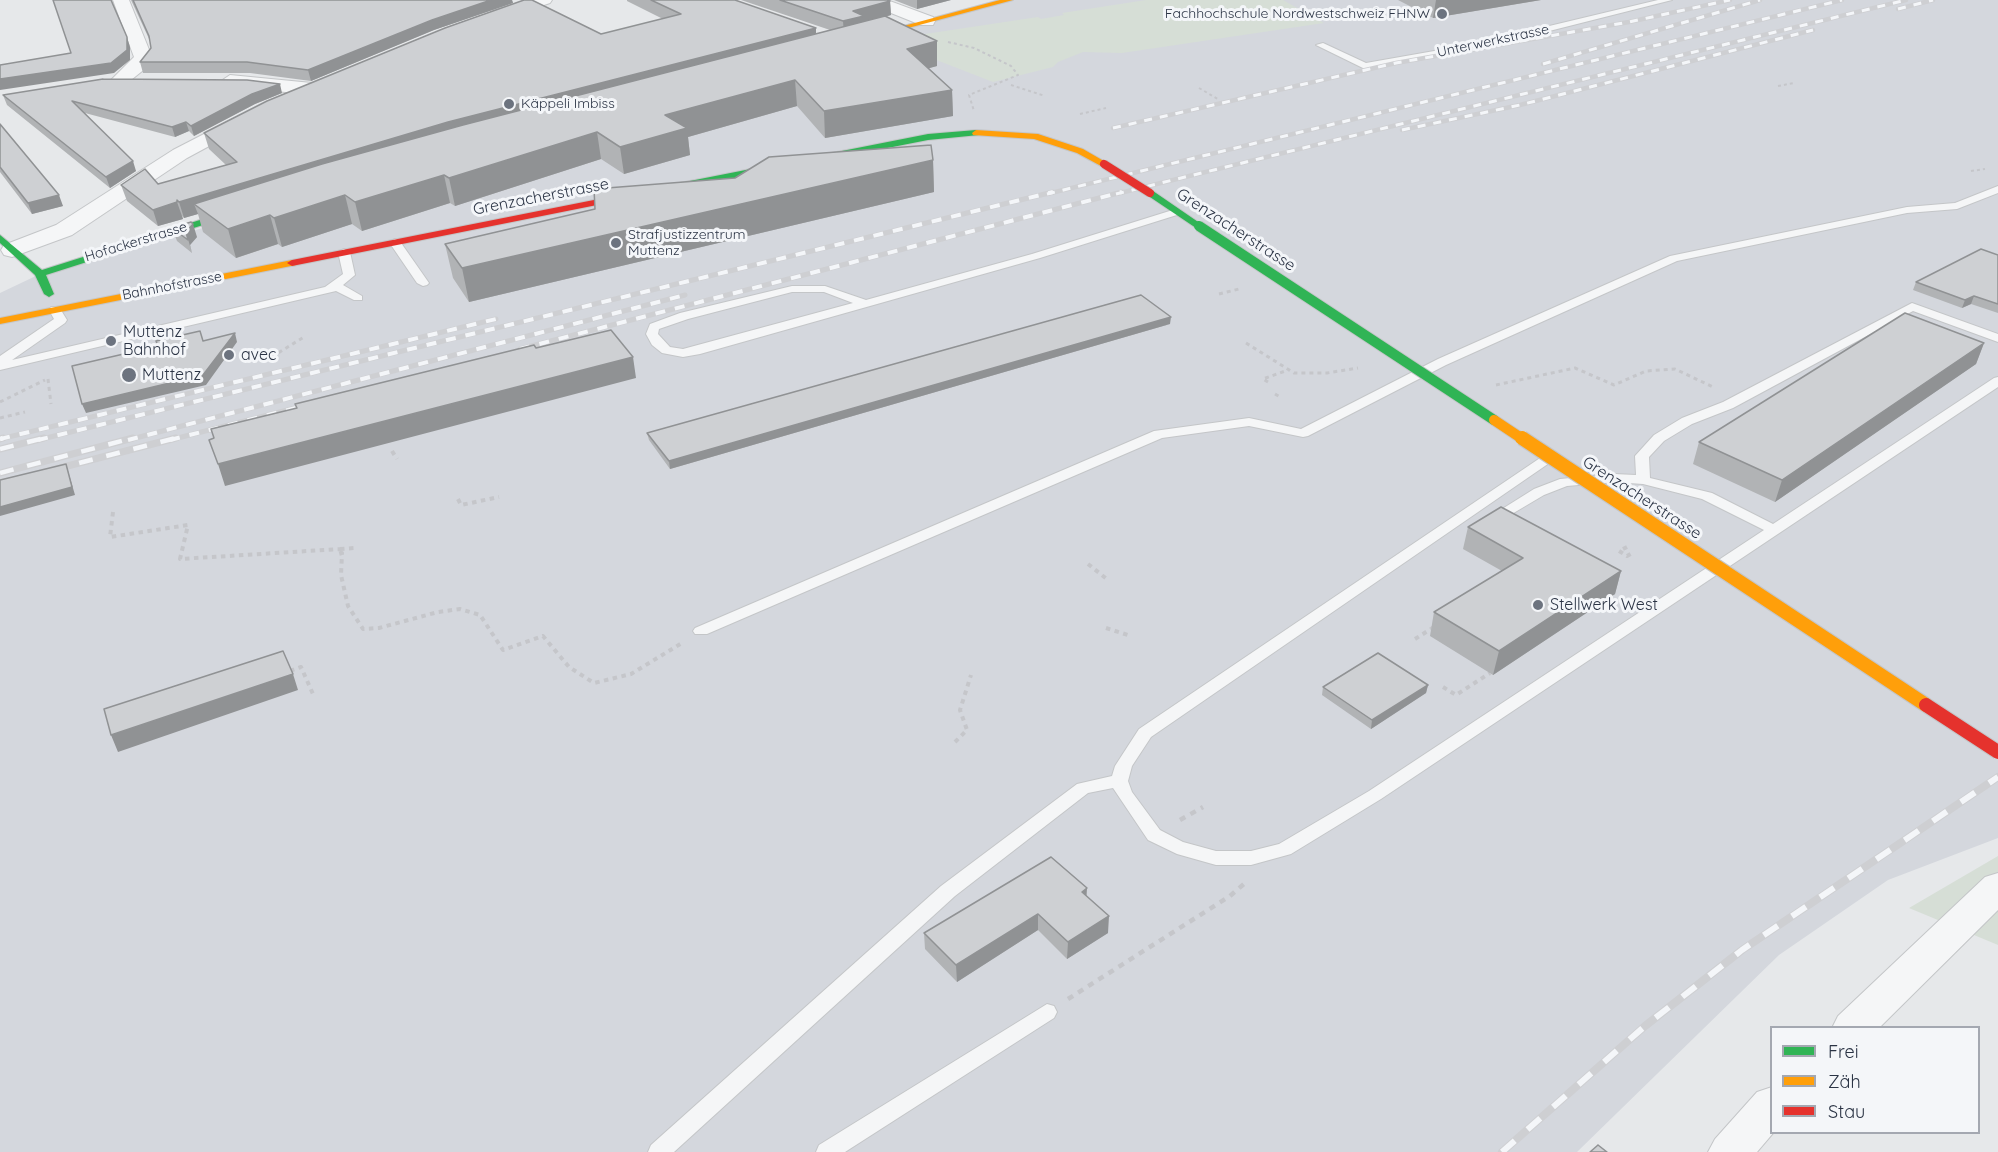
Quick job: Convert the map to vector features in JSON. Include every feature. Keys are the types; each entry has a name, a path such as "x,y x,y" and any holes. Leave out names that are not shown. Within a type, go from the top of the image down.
{"street":[{"path":"120,80 140,64 143,57 121,0"},
{"path":"481,21 544,0"},
{"path":"872,0 927,21"},
{"path":"852,40 1009,0"},
{"path":"98,81 154,80"},
{"path":"210,80 250,81 312,88"},
{"path":"273,106 333,80"},
{"path":"6,244 64,230 180,154 254,115"},
{"name":"Grenzacherstrasse","path":"344,252 928,137 985,132 1035,136 1080,151 1150,193 1998,752"},
{"name":"Hofackerstrasse","path":"40,274 253,206"},
{"path":"6,244 40,274 55,310"},
{"name":"Bahnhofstrasse","path":"0,321 344,252"},
{"path":"1854,1026 1998,887"},
{"path":"1730,1152 1770,1107"}],"lane":[{"name":"Unterwerkstrasse","path":"1320,45 1365,66 1474,47 1668,0"},
{"path":"701,631 1159,434 1249,422 1303,433 1442,362 1674,258 1906,210 1957,206 1998,189"},
{"path":"866,304 825,289 792,289 684,316 654,327 652,334 656,342 666,350 682,353 866,304 1036,256 1176,212"},
{"path":"395,242 423,283"},
{"path":"0,366 320,292 336,286 349,275 344,252"},
{"path":"336,286 358,298"},
{"path":"1643,480 1642,456 1659,438 1688,421 1741,398 1912,307 1998,338"},
{"path":"0,362 61,320 55,310"},
{"path":"1551,458 1144,733 1124,766 1119,781 1124,794 1154,835 1177,847 1216,858 1251,858 1285,849 1376,795 1998,381"},
{"path":"1478,528 1539,492 1565,482 1614,478 1643,480 1707,496 1773,529"},
{"path":"659,1152 948,891 1083,788 1119,781"},
{"path":"827,1152 1047,1012"}],"path":[{"path":"938,40 974,48 1011,66 1018,75 969,95"},
{"path":"1778,86 1794,82"},
{"path":"1011,85 1045,96"},
{"path":"1199,88 1218,99"},
{"path":"1080,114 1106,108"},
{"path":"266,361 304,337"},
{"path":"1246,343 1261,353"},
{"path":"1575,368 1614,385 1646,370 1675,369 1741,398"},
{"path":"1268,382 1263,379 1289,370"},
{"path":"0,402 47,379"},
{"path":"1275,394 1280,397"},
{"path":"0,418 25,412"},
{"path":"392,451 397,459"},
{"path":"458,499 461,505 499,497"},
{"path":"113,512 110,537 188,525 180,559 355,548"},
{"path":"340,549 338,554 342,553 341,575 348,606 363,629 379,628 438,612 460,609 480,615 503,650 543,636 570,667 594,683 631,674 701,631"},
{"path":"1088,564 1108,580"},
{"path":"1414,639 1436,626 1441,629"},
{"path":"1106,628 1131,636"},
{"path":"290,671 301,667 314,694"},
{"path":"1443,687 1456,695 1490,673"},
{"path":"955,742 967,730 960,710 971,675"},
{"path":"1047,1012 1230,896 1285,849"}],"shaded area":[{"path":"1009,0 1998,0 1998,838 1888,880 1779,955 1577,1152 0,1152 0,293 40,274"},
{"path":"1146,0 1283,0 1324,23 1122,53 1083,52 1058,62 1053,67 993,82 885,40 1038,17 1041,19 1064,15 1062,13"},
{"path":"1998,856 1998,945 1909,908"}],"building":[{"path":"53,0 111,0 127,37 127,50 111,63 0,79 0,65 71,53"},
{"path":"133,0 491,0 432,20 308,70 247,62 140,62 151,48 149,36"},
{"path":"524,0 532,0 601,34 681,14 651,0 735,0 816,28 448,122 179,202 177,200 177,202 153,210 121,185 145,169 158,184 237,162 204,133 267,101 445,28"},
{"path":"780,0 890,1 853,11 864,16 843,21"},
{"path":"885,16 937,41 907,49 952,90 824,111 795,80 665,115 687,128 620,147 597,132 449,178 444,175 355,202 345,195 274,218 270,215 228,229 194,204 322,164 463,125"},
{"path":"103,79 247,80 280,84 252,94 191,126 186,122 172,127 72,101 133,161 106,177 3,95"},
{"path":"0,124 59,195 28,203 0,167"},
{"path":"931,145 933,160 462,268 445,244 595,209 594,189 735,178 769,157"},
{"path":"191,222 193,224 186,232 188,240 172,228"},
{"path":"1981,249 1998,255 1998,304 1974,296 1965,300 1916,282"},
{"path":"1141,295 1171,317 669,461 647,433"},
{"path":"1905,313 1984,343 1782,480 1699,442"},
{"path":"611,330 633,357 218,464 209,440 214,438 211,429 297,408 295,404 534,345 536,348"},
{"path":"200,331 203,341 235,333 203,375 82,404 72,366 158,346 156,341"},
{"path":"66,464 72,487 0,507 0,480"},
{"name":"Stellwerk West","path":"1501,507 1621,571 1499,651 1434,612 1523,558 1468,527"},
{"path":"283,651 293,674 111,735 104,709"},
{"path":"1378,653 1428,685 1372,720 1323,687"},
{"path":"1051,857 1087,888 1082,892 1109,916 1068,942 1038,914 956,965 924,933"},
{"path":"1598,1145 1607,1152 1590,1152"}],"railway":[{"path":"1113,128 1396,63 1629,22 1730,0"},
{"path":"1543,64 1760,0"},
{"path":"1047,194 1842,0"},
{"path":"1116,194 1906,0"},
{"path":"1898,9 1933,0"},
{"path":"1402,130 1520,105 1813,30"},
{"path":"38,440 1053,192"},
{"path":"520,349 1122,192"},
{"path":"128,440 685,295"},
{"path":"3,438 0,439 496,319"},
{"path":"170,440 311,404"},
{"path":"0,449 44,438"},
{"path":"0,473 133,438"},
{"path":"52,470 176,438"},
{"path":"1502,1152 1645,1026 1742,950 1998,777"}],"traffic: fast":[{"path":"629,196 928,137 976,133"},
{"path":"1150,193 1199,226"},
{"path":"40,274 244,209"},
{"path":"1199,226 1494,420"},
{"path":"0,238 40,274 49,294"}],"traffic: slow":[{"path":"863,38 1009,0"},
{"path":"976,133 1035,136 1080,151 1104,164"},
{"path":"0,321 292,263"},
{"path":"1494,420 1926,705"}],"traffic: jam":[{"path":"1104,164 1150,193"},
{"path":"292,263 629,196"},
{"path":"1926,705 1998,752"}],"place":[{"name":"Fachhochschule Nordwestschweiz FHNW","path":"1442,14"},
{"name":"Käppeli Imbiss","path":"509,104"},
{"name":"Strafjustizzentrum Muttenz","path":"616,243"},
{"name":"Muttenz Bahnhof","path":"111,341"},
{"name":"avec","path":"229,355"},
{"name":"Muttenz","path":"129,375"},
{"name":"Stellwerk West","path":"1538,605"}]}
